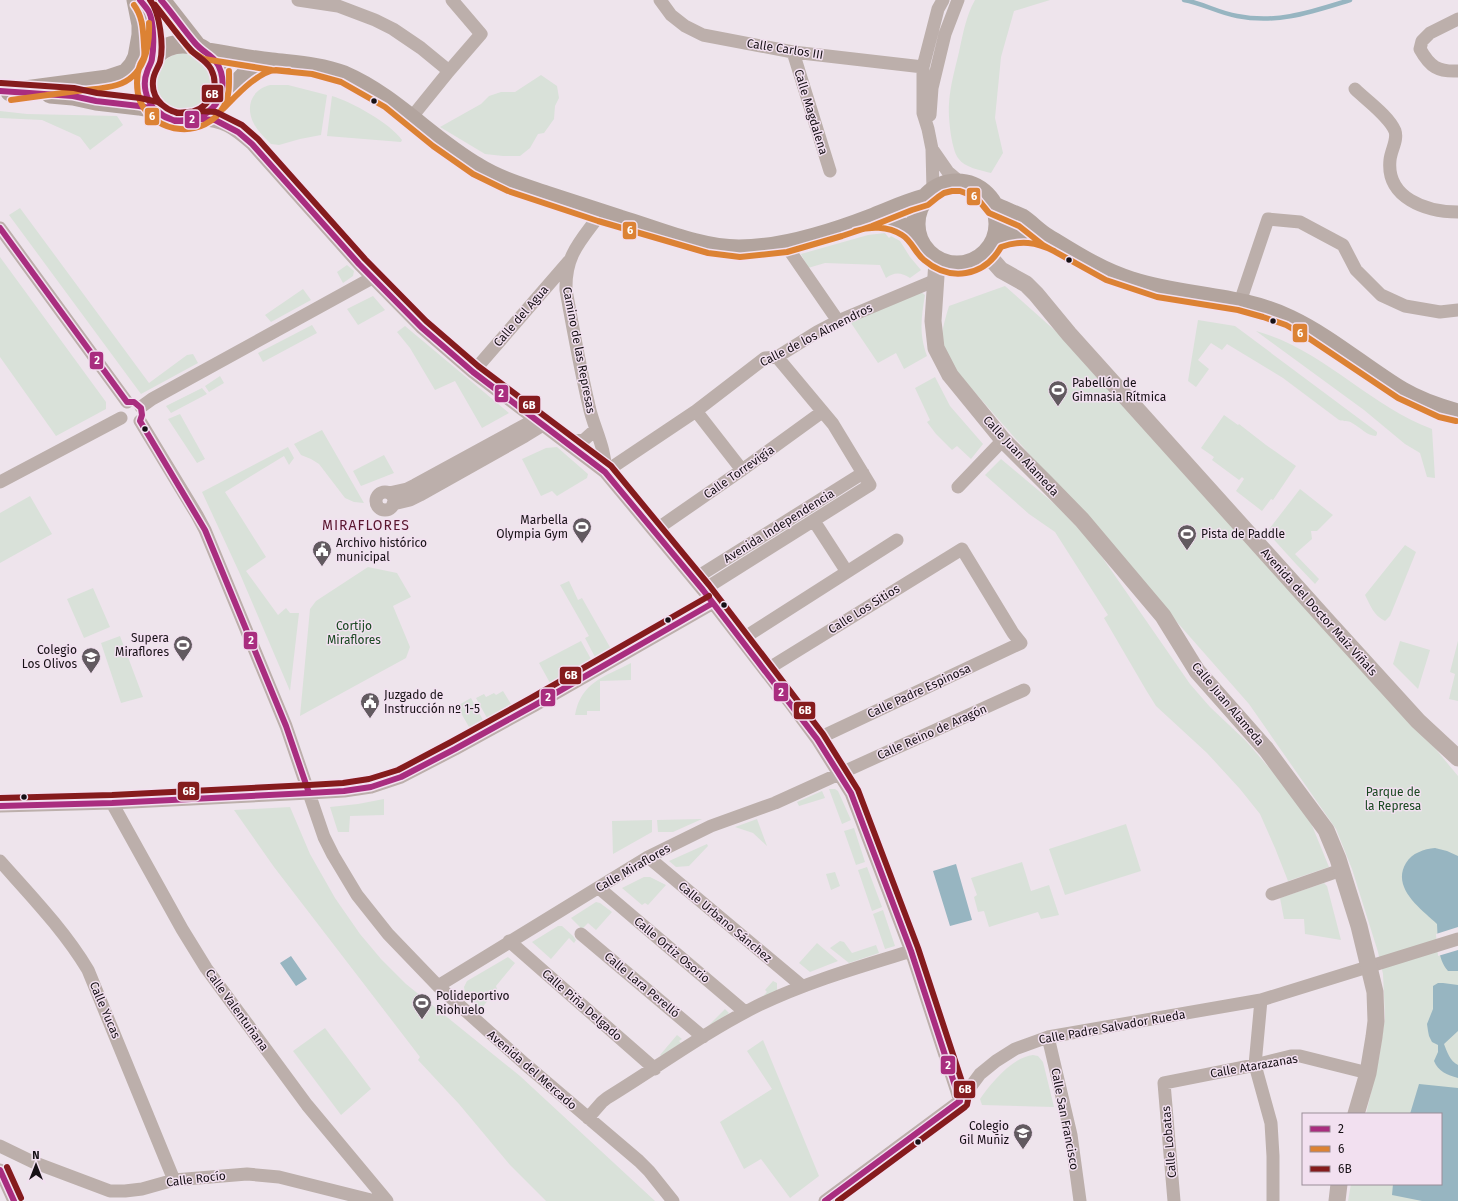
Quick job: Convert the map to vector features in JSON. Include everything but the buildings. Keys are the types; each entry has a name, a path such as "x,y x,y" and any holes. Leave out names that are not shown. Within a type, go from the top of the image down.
{"main road":[{"path":"5,92 108,79 126,73 133,65 141,35 141,25 136,0"},
{"path":"140,0 147,8 150,15 152,30 150,64 145,79 145,89 148,99 155,109 164,116 175,121 199,119 209,112 245,75 273,62"},
{"path":"161,0 202,49 218,64 222,81 221,93 217,103"},
{"path":"73,96 121,85 134,79 162,50 174,45 186,44 202,49 273,62 314,66 344,76 376,92 438,140 494,176 601,213 694,242 739,249 785,244 869,219 929,194 941,186 951,183 961,183 981,190 994,206 998,216 999,225 992,247"},
{"path":"5,92 73,96 96,101 155,109"},
{"path":"929,194 917,215 916,225 918,237 922,246 928,254 937,261 952,265 967,265 978,261 992,247 1017,233 1026,233 1047,238"},
{"path":"994,206 1023,219 1047,238 1109,273 1159,289 1240,302 1266,309 1290,318 1311,330 1402,391 1442,409 1458,413"},
{"path":"869,219 905,227 918,237"}],"street":[{"path":"298,0 338,3 375,20 393,29 421,48 449,71"},
{"path":"411,118 481,34 452,0"},
{"name":"Calle Carlos III","path":"660,0 671,15 684,26 703,35 793,52 923,67"},
{"path":"928,129 932,88 945,34 955,6 951,7 948,3 942,2 923,67 923,113 932,149 929,194"},
{"path":"1458,19 1430,33 1422,41 1420,49 1432,66 1446,71 1458,71"},
{"path":"923,67 929,62 945,34"},
{"name":"Calle Magdalena","path":"793,52 830,171"},
{"path":"923,67 932,88"},
{"path":"1355,89 1392,125 1396,138 1390,160 1390,173 1394,184 1404,197 1430,208 1458,212"},
{"path":"199,119 215,120 222,123 238,132 252,144 372,278 421,328 473,372 605,472 742,639 817,739 851,793 911,951 960,1101"},
{"path":"932,149 948,172 961,183"},
{"name":"Camino de las Represas","path":"601,213 576,248 569,261 566,290 583,380 595,430 606,462 605,472"},
{"path":"1240,302 1268,219 1300,222 1343,245 1356,270 1381,294 1405,306 1440,312 1458,310"},
{"path":"0,228 127,402"},
{"path":"785,244 838,321"},
{"name":"Avenida del Doctor Maíz Viñals","path":"992,247 1002,270 1026,284 1036,294 1080,346 1418,721 1456,755"},
{"name":"Calle del Agua","path":"473,372 569,261"},
{"name":"Calle Juan Alameda","path":"937,261 933,321 936,348 950,375 1003,440 1082,520 1163,616 1197,671 1266,750 1326,830 1359,926 1376,965 1376,1021 1368,1073 1356,1113"},
{"path":"142,407 152,399 372,278"},
{"name":"Calle de los Almendros","path":"605,472 696,410 765,358 777,356 838,321 936,280"},
{"path":"777,356 833,424 863,473"},
{"path":"121,418 131,424 140,421 143,413 142,407 134,402 127,402"},
{"path":"121,418 121,410 127,402"},
{"path":"696,410 742,470"},
{"name":"Calle Torrevigía","path":"654,531 822,412"},
{"path":"0,482 121,418"},
{"name":"Avenida del Mercado","path":"140,421 197,514 205,530 286,726 324,837 357,895 388,934 438,986 649,1171 673,1201"},
{"path":"391,498 540,422"},
{"path":"569,444 585,439 595,430"},
{"path":"958,487 1003,440"},
{"name":"Avenida Independencia","path":"694,579 863,473 870,485 703,590"},
{"path":"814,521 846,572"},
{"path":"742,639 897,540"},
{"name":"Calle Los Sitios","path":"766,670 962,549 1013,634 1021,643"},
{"path":"0,806 112,803 309,793 344,791 371,787 401,777 535,706 713,603"},
{"name":"Calle Padre Espinosa","path":"817,739 1021,643"},
{"name":"Calle Reino de Aragón","path":"839,774 1024,690"},
{"name":"Calle Miraflores","path":"438,986 648,857 711,826 775,803 839,774"},
{"name":"Calle Valentuñana","path":"112,803 182,929 206,968 307,1106 387,1201"},
{"name":"Calle Urbano Sánchez","path":"648,857 802,986"},
{"name":"Calle Yucas","path":"0,861 72,946 88,970 174,1180"},
{"path":"1272,894 1341,870"},
{"name":"Calle Ortiz Osorio","path":"599,888 745,1012"},
{"name":"Calle Lara Perelló","path":"581,934 703,1037"},
{"name":"Calle Padre Salvador Rueda","path":"825,1201 960,1101 980,1074 996,1061 1015,1049 1048,1037 1261,1000 1458,939"},
{"name":"Calle Piña Delgado","path":"509,941 655,1069"},
{"path":"588,1118 602,1102 703,1037 745,1012 802,986 911,951"},
{"path":"1261,1000 1255,1065 1271,1123 1273,1201"},
{"name":"Calle San Francisco","path":"1048,1037 1071,1135 1080,1201"},
{"name":"Calle Atarazanas","path":"1164,1082 1255,1065 1291,1056 1300,1056 1368,1073"},
{"name":"Calle Lobatas","path":"1164,1082 1174,1201"},
{"name":"Calle Rocío","path":"0,1146 33,1162 110,1191 142,1189 174,1180 247,1174 279,1177 375,1201"},
{"path":"0,1170 14,1201"},
{"path":"1337,1201 1339,1185"}],"green space":[{"path":"975,0 1050,0 1014,11 1001,57 995,118 1003,153 991,173 969,166 958,158 952,140 949,116 950,91 965,25"},
{"path":"178,53 190,53 200,57 208,65 212,75 212,87 208,97 200,105 190,109 178,109 168,105 160,97 156,87 156,75 160,65 168,57"},
{"path":"541,75 557,86 559,98 555,106 554,119 544,133 538,134 530,148 520,156 485,154 440,127 481,104 489,96 501,92 515,92"},
{"path":"270,85 288,85 327,95 321,135 279,145 271,144 254,124 250,111 250,106 254,95 263,87"},
{"path":"332,96 360,108 380,120 396,133 402,140 401,142 327,136"},
{"path":"0,111 27,114 117,116 123,125 90,150 80,137 42,120 0,118"},
{"path":"20,208 149,383 187,355 193,354 198,363 141,394 9,215"},
{"path":"885,233 889,238 891,236 900,241 910,257 921,270 910,278 898,274 886,278 880,265 825,263 808,268 801,254 868,235"},
{"path":"0,257 106,402 106,409 56,436 0,357"},
{"path":"347,265 354,271 353,276 343,283 337,272"},
{"name":"Parque de la Represa","path":"1005,286 1060,335 1434,747 1458,776 1458,1201 1348,1201 1351,1185 1442,1185 1442,1113 1366,1113 1379,1058 1385,1018 1383,974 1378,952 1352,869 1336,829 1249,704 964,380 945,354 942,346 942,337 949,306"},
{"path":"303,289 311,300 271,322 265,315"},
{"path":"921,292 925,295 922,312 922,333 924,348 927,356 904,369 896,353 878,363 851,323"},
{"path":"373,296 385,310 358,325 347,309"},
{"path":"1198,320 1235,326 1377,432 1376,436 1367,433 1350,422 1339,420 1283,378 1227,344 1222,350 1211,343 1198,360 1209,369 1196,387 1188,381"},
{"path":"312,325 317,333 263,362 258,353"},
{"path":"405,326 509,413 482,428 455,381 435,390 410,348 397,332"},
{"path":"1256,331 1280,339 1303,351 1387,406 1409,419 1432,429 1435,478 1427,477 1420,453 1405,444 1364,410"},
{"path":"220,376 224,383 209,392 205,386"},
{"path":"935,377 950,406 983,444 971,459 957,446 952,450 936,434 927,422 930,420 915,388"},
{"path":"202,388 207,394 171,413 166,406"},
{"path":"180,414 205,459 197,463 168,419"},
{"path":"1224,415 1238,425 1239,424 1296,466 1273,500 1271,499 1262,511 1236,491 1244,479 1242,477 1239,480 1212,460 1214,457 1201,448"},
{"path":"322,430 364,503 354,502 345,498 319,464 301,455 294,444"},
{"path":"288,447 294,458 289,465 284,456 225,492 266,557 246,571 278,615 286,608 290,613 299,613 290,691 240,574 202,492"},
{"path":"557,447 588,474 587,478 557,496 552,491 541,496 522,459 546,448"},
{"path":"384,455 394,473 361,486 353,471"},
{"path":"1001,459 1057,506 1093,544 1190,684 1210,707 1246,741 1296,799 1311,823 1329,867 1288,881 1260,814 1240,789 1207,753 1156,706 1104,618 1108,615 1055,532 1029,514 985,475"},
{"path":"1300,489 1333,515 1317,531 1311,531 1312,539 1295,554 1319,579 1315,584 1267,532"},
{"path":"30,496 52,534 0,563 0,513"},
{"path":"1405,545 1416,552 1390,616 1385,621 1375,613 1365,595"},
{"name":"Cortijo Miraflores","path":"368,567 397,573 411,597 393,606 410,647 406,658 300,716 310,609 316,601"},
{"path":"569,581 578,600 582,598 611,649 595,657 585,638 589,636 560,585"},
{"path":"93,588 110,627 84,638 67,599"},
{"path":"120,636 143,697 121,703 101,643"},
{"path":"581,641 591,659 550,683 539,663"},
{"path":"1400,641 1430,650 1418,689 1393,664"},
{"path":"1458,641 1458,701 1449,699 1455,674 1450,672"},
{"path":"631,663 631,680 600,681 600,711 587,711 587,715 575,715 582,695 588,688 603,677"},
{"path":"503,691 511,704 487,718 476,698 484,694 486,697 494,693 496,695"},
{"path":"471,698 483,720 469,727 457,706"},
{"path":"829,789 835,789 838,791 851,820 842,824"},
{"path":"822,791 825,798 799,806 797,802"},
{"path":"384,799 384,815 350,816 349,832 338,832 330,807"},
{"name":"Polideportivo Riohuelo","path":"290,807 310,854 335,898 360,934 381,959 406,984 520,1076 655,1201 546,1201 510,1165 459,1104 418,1060 420,1057 274,867 234,810"},
{"path":"702,819 673,832 658,832 657,820"},
{"path":"757,819 767,846 753,833 735,827"},
{"path":"652,820 652,832 613,854 612,821"},
{"path":"1126,824 1141,871 1065,895 1049,849"},
{"path":"854,828 865,862 856,865 844,831"},
{"path":"707,844 708,846 689,866 676,867 669,861"},
{"path":"1022,862 1031,891 1049,885 1059,915 1041,919 1038,912 989,927 984,911 978,912 974,897 977,895 971,878"},
{"path":"867,867 882,907 872,911 858,870"},
{"path":"835,872 840,886 831,890 826,874"},
{"path":"644,877 650,877 666,885 648,905 645,903 642,905 622,888"},
{"path":"1324,883 1327,886 1341,940 1305,934 1304,919 1284,919 1280,898"},
{"path":"596,902 600,903 612,912 596,930 588,923 582,929 571,918"},
{"path":"883,910 895,946 885,949 873,914"},
{"path":"558,926 562,926 576,940 574,943 569,938 551,959 532,942"},
{"path":"840,941 844,942 852,953 876,945 879,953 849,963 830,948"},
{"path":"817,943 838,961 810,972 799,963"},
{"path":"508,957 515,963 496,986 497,989 481,1009 465,993 464,987 467,981"},
{"path":"773,981 777,983 777,991 761,998 767,992 765,990"},
{"path":"725,1009 729,1013 707,1027"},
{"path":"325,1028 371,1089 341,1115 293,1051"},
{"path":"677,1035 682,1039 679,1041 681,1043 661,1056 660,1055"},
{"path":"763,1040 819,1176 790,1198 761,1159 744,1169 720,1122 772,1089 747,1051"},
{"path":"1033,1055 1038,1056 1043,1062 1054,1107 982,1105 980,1099 1003,1072 1018,1060"}],"water":[{"path":"1435,848 1458,856 1458,971 1448,971 1444,966 1439,949 1437,924 1416,905 1405,889 1402,881 1402,872 1406,863 1412,857 1419,852"},
{"path":"956,864 972,920 950,926 933,871"},
{"path":"291,956 307,979 296,986 280,963"},
{"path":"1438,983 1458,985 1458,1031 1444,1044 1451,1059 1458,1065 1458,1078 1443,1072 1434,1061 1438,1052 1438,1045 1432,1042 1429,1036 1427,1024 1433,1009 1433,986"},
{"path":"1419,1084 1458,1088 1458,1201 1422,1201 1392,1195 1393,1185 1442,1185 1442,1113 1410,1113"}],"pier":[{"path":"1458,927 1458,950 1438,956 1436,934"}],"waterway":[{"path":"1184,0 1230,15 1266,19 1294,16 1350,0"}],"transit line":[{"name":"2","path":"140,0 151,16 153,28 152,60 145,81 149,101 154,109 165,117 177,121 190,120 202,116 212,109 219,99 222,86 221,72 216,62 195,43 161,0"},
{"name":"6B","path":"150,0 159,21 162,47 160,62 153,78 153,88 155,94 162,104 173,111 179,113 193,111 200,108 210,98 213,91 214,77 207,63 186,45 155,5"},
{"name":"6","path":"134,5 142,24 144,52 144,57 138,74 138,92 140,101 147,112 157,121 180,129 193,128 205,124 216,117 226,102 229,89 229,71"},
{"name":"6","path":"155,5 191,51 204,59 272,70 312,74 341,82 385,107 433,146 473,174 508,191 598,221 708,253 740,257 787,252 842,236 928,205 944,193 960,191 976,197 989,213 1019,226 1043,245 1106,280 1157,297 1238,310 1286,325 1307,337 1398,398 1439,417 1456,421"},
{"name":"6","path":"11,100 107,87 126,81 134,75 144,60 148,42 149,23"},
{"name":"6","path":"223,109 247,85 262,75 269,71 289,71"},
{"name":"6B","path":"1,83 74,88 97,93 140,98 158,102 177,113 199,111 216,112 242,125 258,139 365,259 426,321 478,366 611,466 709,585 823,734 858,790 918,948 968,1100 965,1107 838,1201"},
{"name":"2","path":"0,91 73,96 96,101 139,106 155,109 164,116 175,121 199,119 215,120 238,132 252,144 359,264 421,327 473,372 605,472 703,590 817,739 851,793 911,951 960,1101 825,1201"},
{"name":"2","path":"0,228 127,402 134,402 141,408 142,415 140,421 205,530 286,726 309,793"},
{"name":"6","path":"855,231 867,228 885,228 897,232 908,240 924,260 934,267 955,273 966,273 976,270 985,265 994,257 1001,247 1015,243 1035,244 1054,251"},
{"name":"6B","path":"0,798 112,795 309,785 343,783 369,779 398,770 451,742 709,596"},
{"name":"2","path":"0,806 112,803 309,793 344,791 371,787 401,777 455,749 713,603"},
{"name":"6B","path":"7,1167 21,1198"},
{"name":"2","path":"0,1170 14,1201"}],"place":[{"name":"Pabellón de Gimnasia Rítmica","path":"1058,407"},
{"name":"Marbella Olympia Gym","path":"582,544"},
{"name":"Pista de Paddle","path":"1187,551"},
{"name":"Archivo histórico municipal","path":"322,567"},
{"name":"Supera Miraflores","path":"183,662"},
{"name":"Colegio Los Olivos","path":"91,674"},
{"name":"Juzgado de Instrucción nº 1-5","path":"370,719"},
{"name":"Polideportivo Riohuelo","path":"422,1020"},
{"name":"Colegio Gil Muñiz","path":"1023,1150"}],"district":[{"name":"MIRAFLORES","path":"366,525"}]}
